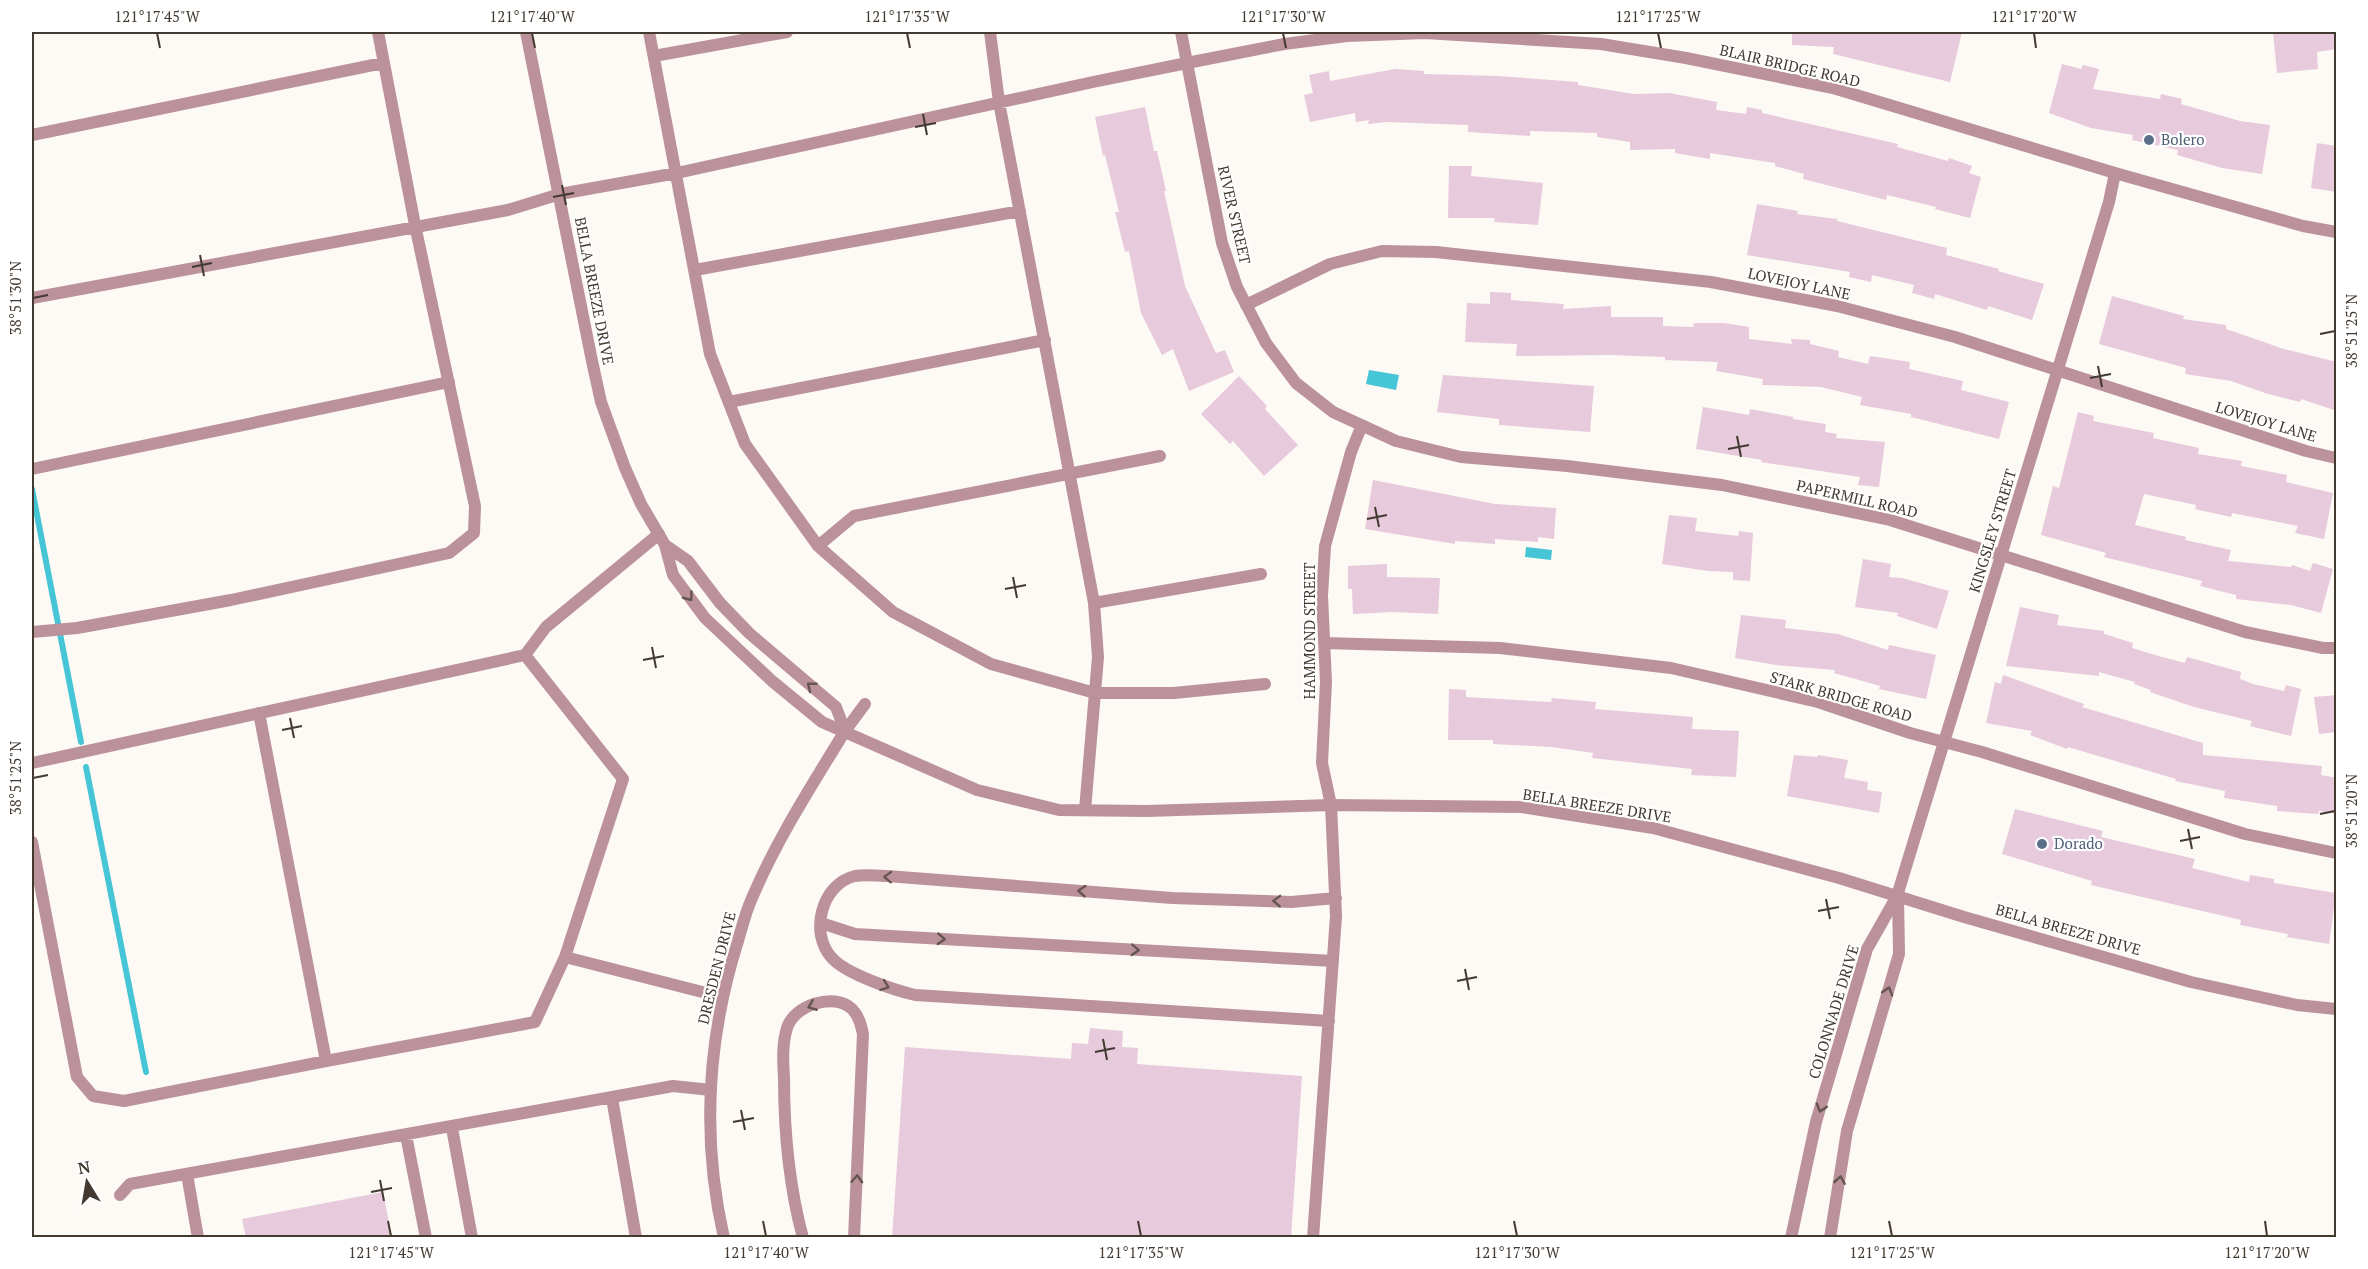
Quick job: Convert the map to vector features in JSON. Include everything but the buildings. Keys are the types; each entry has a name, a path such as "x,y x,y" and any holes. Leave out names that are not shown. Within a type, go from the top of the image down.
{"street":[{"path":"32,632 77,628 231,600 449,553 474,533 475,506 415,225 378,32"},
{"name":"BELLA BREEZE DRIVE","path":"526,32 601,402 625,468 641,504 662,540 673,575 705,618 772,681 822,722 977,790 1059,810 1147,811 1331,805 1521,807 1653,828 1839,878 2191,982 2297,1005 2337,1009"},
{"path":"649,32 710,354 744,444 818,546 893,612 991,664 1095,693 1173,693 1265,684"},
{"path":"654,56 787,32"},
{"path":"990,32 999,102 1094,603 1098,657 1085,810"},
{"name":"RIVER STREET","path":"1181,32 1222,243 1237,287 1266,344 1296,383 1333,411 1362,425"},
{"name":"BLAIR BRIDGE ROAD","path":"32,298 415,225 508,210 560,194 677,173 999,102 1284,44 1347,36 1425,33 1601,44 1709,62 1833,88 2115,173 2303,226 2337,232"},
{"path":"32,135 384,63"},
{"name":"KINGSLEY STREET","path":"1898,896 2109,202 2115,173"},
{"path":"695,270 1020,211"},
{"name":"LOVEJOY LANE","path":"1246,305 1330,264 1382,251 1436,252 1711,282 1837,306 1954,337 2306,451 2337,458"},
{"path":"729,402 1045,340"},
{"path":"32,469 449,382"},
{"name":"PAPERMILL ROAD","path":"1362,425 1396,441 1461,458 1567,466 1722,485 1890,520 2245,632 2323,648 2337,648"},
{"name":"HAMMOND STREET","path":"1313,1238 1333,962 1335,898 1331,805 1322,764 1326,682 1322,596 1325,546 1351,452 1362,425"},
{"path":"818,546 854,516 1160,456"},
{"path":"32,763 525,655 546,627 662,540"},
{"name":"BELLA BREEZE DRIVE","path":"662,540 687,561 720,603 749,633 836,706 845,731"},
{"path":"1094,603 1261,574"},
{"name":"STARK BRIDGE ROAD","path":"1324,643 1500,648 1671,668 1818,702 1910,733 1945,741 2245,834 2337,853"},
{"path":"32,842 77,1077 93,1096 124,1101 535,1022 564,957 623,779 525,655"},
{"name":"DRESDEN DRIVE","path":"724,1238 710,1138 711,1090 718,1013 722,997 751,899 778,842 845,731 865,704"},
{"path":"259,713 326,1061"},
{"path":"1329,1021 915,995 872,981 833,960 824,949 821,910 830,892 855,876 887,876 1172,898 1291,902 1335,898"},
{"path":"1830,1238 1847,1131 1899,954 1898,896"},
{"name":"COLONNADE DRIVE","path":"1791,1238 1816,1122 1867,949 1898,896"},
{"path":"821,923 855,934 1333,962"},
{"path":"564,957 722,997"},
{"path":"803,1238 789,1170 783,1049 787,1025 796,1014 811,1004 826,1001 851,1007 859,1017 863,1034 854,1238"},
{"path":"120,1195 130,1184 452,1128 673,1086 711,1090"},
{"path":"612,1098 636,1238"},
{"path":"452,1128 472,1238"},
{"path":"406,1136 426,1238"},
{"path":"187,1174 198,1238"}],"water":[{"path":"1369,370 1399,375 1396,390 1366,384"},
{"path":"1526,547 1552,550 1551,560 1525,557"}],"waterway":[{"path":"32,489 81,742"},
{"path":"86,767 146,1072"}],"place":[{"name":"Bolero","path":"2149,140"},
{"name":"Dorado","path":"2042,844"}]}
